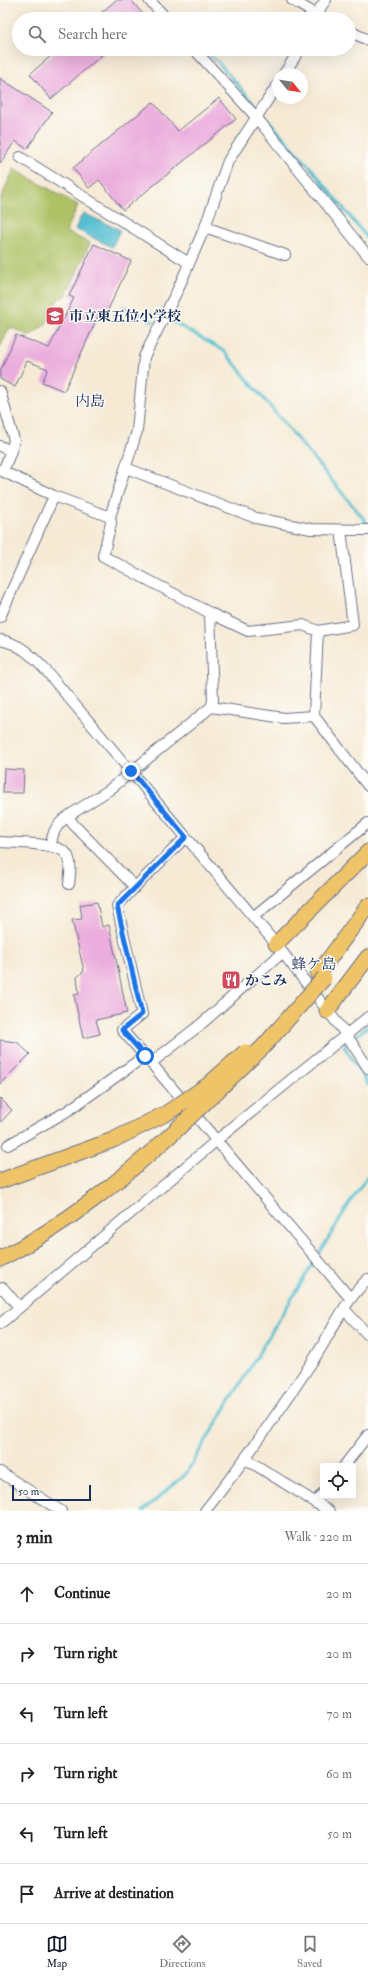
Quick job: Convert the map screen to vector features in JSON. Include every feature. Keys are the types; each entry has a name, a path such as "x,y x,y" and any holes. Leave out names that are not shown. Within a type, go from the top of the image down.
{"highway":[{"path":"279,948 368,852"},
{"path":"0,1259 66,1221 102,1195 175,1131 254,1056 290,1019 368,906"},
{"path":"0,1181 113,1140 167,1113 208,1085 251,1047 277,1021 321,976 368,922"},
{"path":"327,1011 368,957"},
{"path":"0,1254 28,1244"}],"street":[{"path":"149,0 160,12"},
{"path":"292,0 311,12"},
{"path":"320,12 320,8 326,0"},
{"path":"356,34 368,40"},
{"path":"200,56 256,117 368,256"},
{"path":"288,68 296,56"},
{"path":"272,93 228,161 205,227 190,263 144,357 137,431 110,517 111,523 103,556 210,613 248,631 303,625 318,630 353,625 341,530"},
{"path":"20,157 190,263"},
{"path":"205,227 285,255"},
{"path":"0,391 14,440 11,451 1,470 54,496 110,517"},
{"path":"0,446 11,451"},
{"path":"126,468 256,518 311,529 363,530"},
{"path":"0,617 54,496"},
{"path":"51,846 52,834 58,823 109,790 211,707 213,701 210,613"},
{"path":"318,630 314,716 368,786"},
{"path":"0,640 12,642 28,651 131,771 279,948 349,1039 368,1068"},
{"path":"211,707 284,718 314,716"},
{"path":"68,816 73,824 135,886"},
{"path":"253,917 368,823"},
{"path":"186,837 135,886 117,906 142,1014 122,1030 350,1298"},
{"path":"0,842 60,848 68,855 71,869 69,884"},
{"path":"8,1145 69,1110 200,1025 279,948"},
{"path":"0,1324 217,1140 349,1039 368,1017"},
{"path":"205,1511 246,1459 313,1361 350,1298 368,1279"},
{"path":"0,1290 3,1288 19,1307"},
{"path":"344,1309 368,1335"},
{"path":"346,1463 368,1435"},
{"path":"246,1459 329,1511"},
{"path":"0,1472 61,1511"},
{"path":"315,1503 320,1497"}],"green space":[{"path":"14,169 78,205 66,232 90,243 66,296 58,299 46,324 30,336 10,327 0,347 0,200"}],"water":[{"path":"83,213 120,230 112,247 75,229"}],"building":[{"path":"116,0 131,0 141,12 102,12"},
{"path":"51,56 101,56 51,99 30,74"},
{"path":"0,78 52,112 27,149 15,141 0,164"},
{"path":"219,98 236,119 123,210 99,180 89,188 73,168 153,102 178,131"},
{"path":"94,244 131,261 106,314 100,312 64,391 42,382 48,369 27,361 15,387 0,379 0,372 16,335 49,348 74,298 69,296"},
{"path":"4,769 24,770 23,793 3,793"},
{"path":"97,902 102,927 109,925 127,1013 96,1020 100,1034 83,1038 74,995 79,994 77,977 84,971 72,920 82,919 80,905"},
{"path":"0,1040 17,1042 30,1054 0,1084"},
{"path":"0,1098 12,1110 0,1123"}],"waterway":[{"path":"211,56 217,61 259,109"},
{"path":"262,113 311,168 368,239"},
{"path":"124,307 154,322"},
{"path":"168,319 224,351 368,524"},
{"path":"368,1026 344,1046 368,1085"},
{"path":"143,1511 185,1475 368,1175"}],"place":[{"name":"市立東五位小学校","path":"55,316"},
{"name":"かこみ","path":"231,980"}],"district":[{"name":"内島","path":"90,401"},
{"name":"蜂ケ島","path":"314,964"}],"route":[{"path":"131,771 186,837 135,886 117,906 142,1014 122,1030 145,1056"}]}
